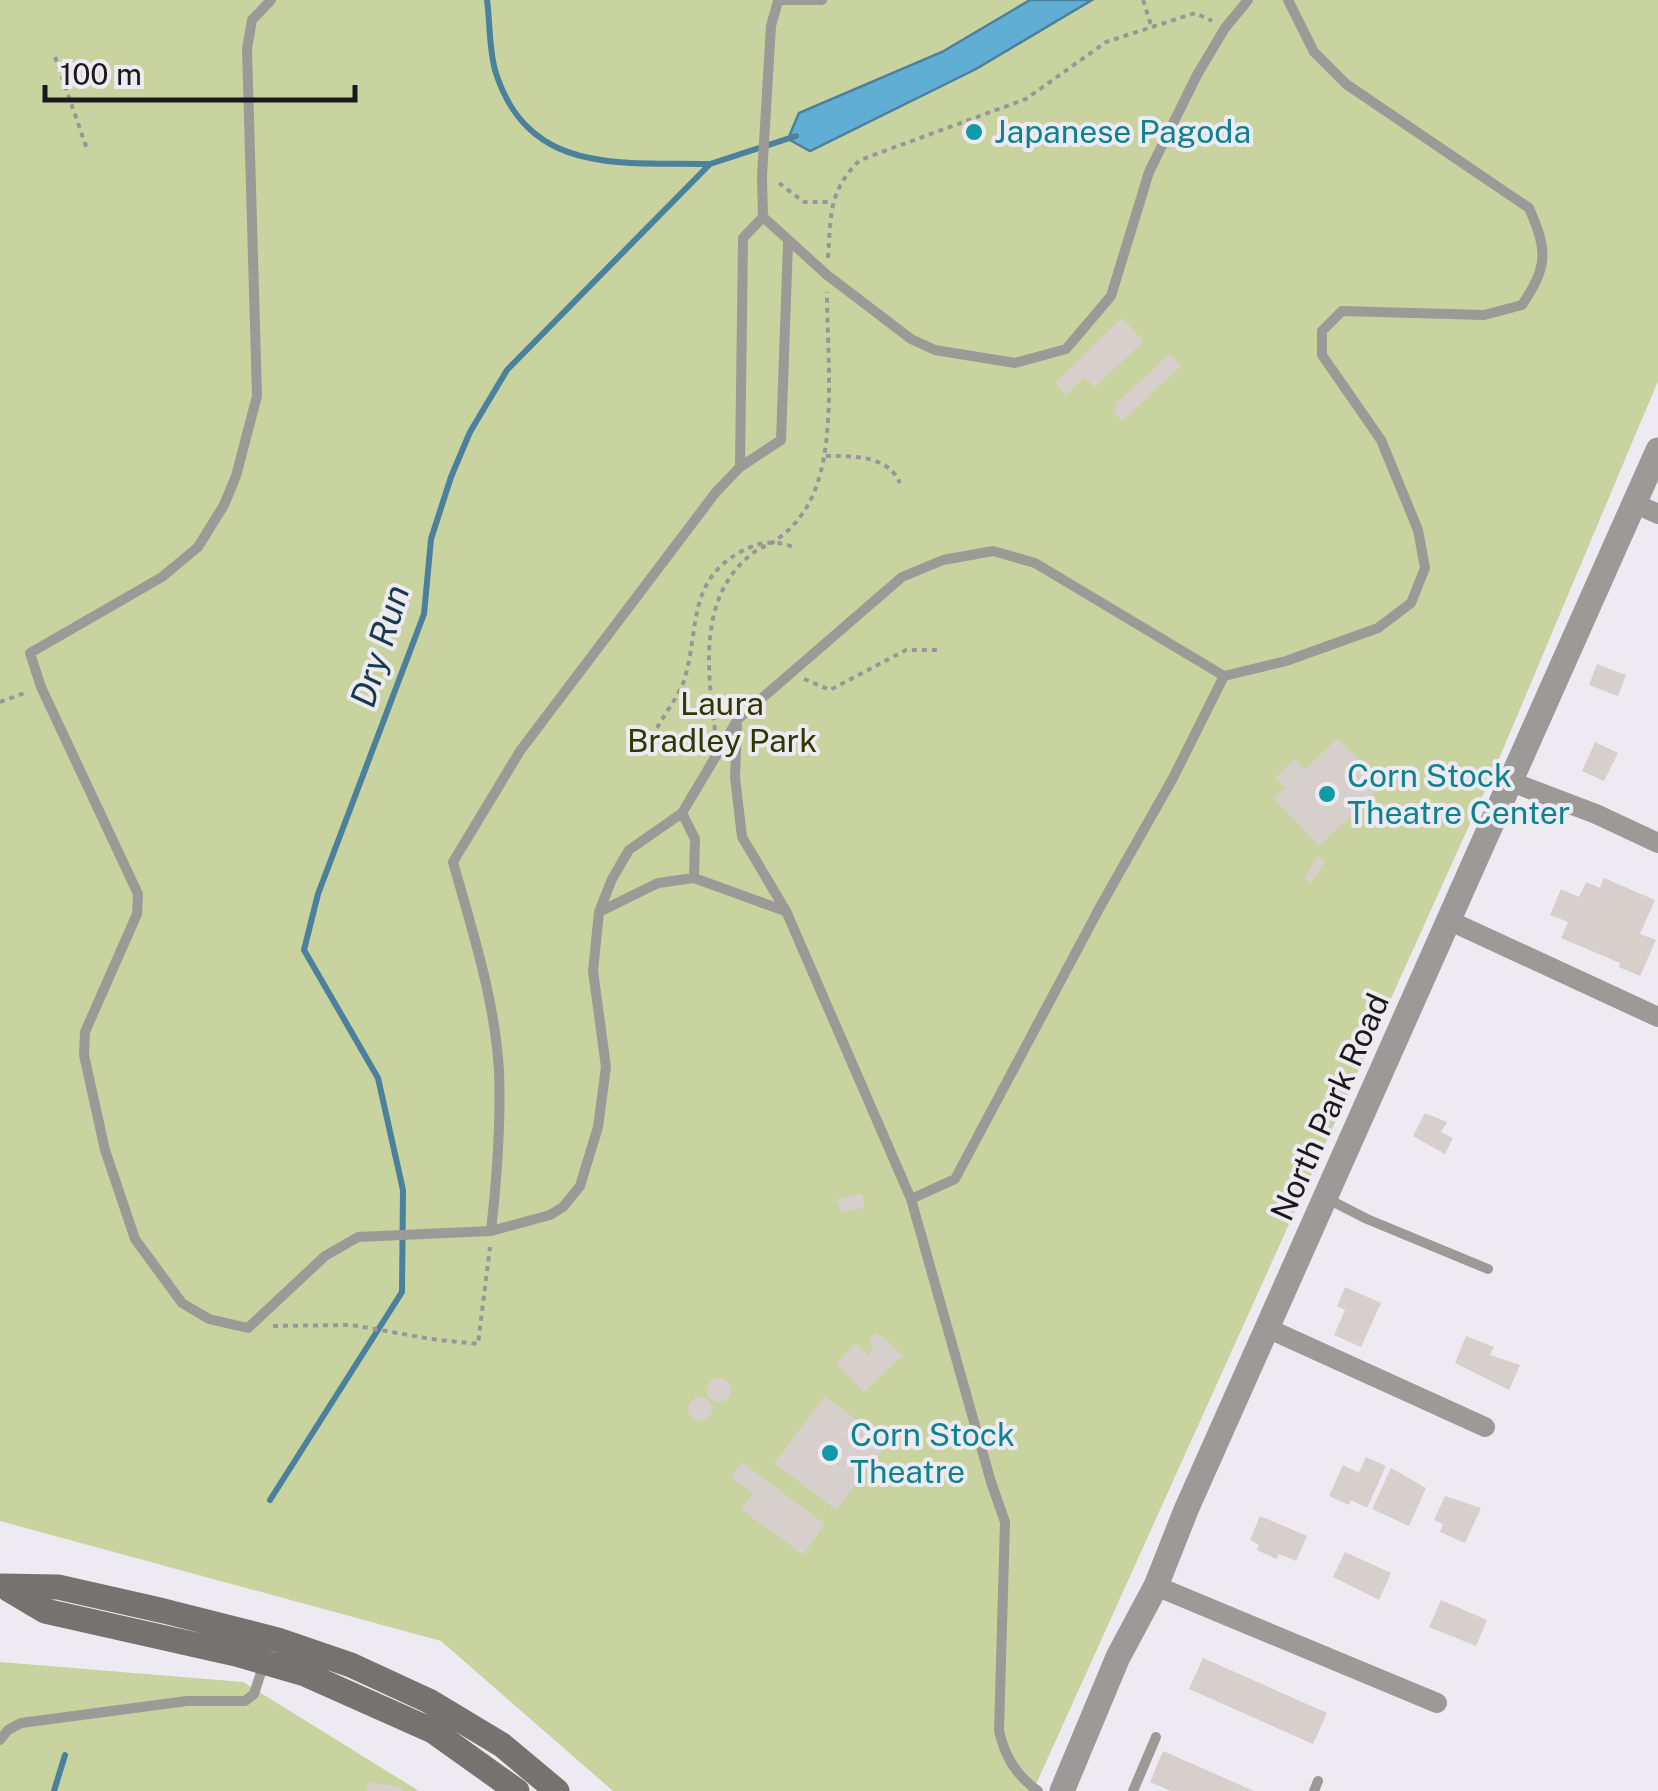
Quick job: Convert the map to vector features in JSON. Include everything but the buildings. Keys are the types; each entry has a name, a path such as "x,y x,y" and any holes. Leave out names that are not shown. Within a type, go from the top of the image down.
{"main road":[{"path":"2,1586 44,1610 264,1662 336,1687 434,1731 516,1791"},
{"path":"2,1586 58,1587 164,1611 278,1640 352,1666 428,1701 502,1745 557,1791"}],"street":[{"name":"North Park Road","path":"1062,1791 1118,1657 1156,1586 1509,781 1647,509 1658,450"},
{"path":"1509,781 1658,843"},
{"path":"1448,920 1658,1017"},
{"path":"1268,1328 1485,1427"},
{"path":"1156,1586 1437,1703"}],"lane":[{"path":"271,0 252,20 247,50 257,396 236,476 198,547 162,577 30,654 41,687 138,894 137,914 86,1032 84,1055 106,1150 135,1238 182,1303 209,1320 248,1328 326,1256 358,1237 492,1232 550,1215 563,1207 580,1186 598,1128 606,1067 593,970 598,912 612,879 629,850 682,813 738,719 902,577 943,560 992,551 1036,563 1224,676 1286,661 1378,628 1411,603 1425,568 1418,530 1381,440 1322,355 1322,330 1342,312 1484,316 1522,305 1540,278 1543,240 1529,208 1346,84 1314,52 1288,0"},
{"path":"822,0 778,0 771,26 763,218 827,275 912,339 935,350 1015,363 1066,349 1112,296 1149,172 1225,28 1248,0"},
{"path":"740,467 744,238 763,218"},
{"path":"492,1232 499,1150 499,1068 483,971 453,862 520,751 716,492 740,467 781,440 788,243"},
{"path":"912,1198 954,1179 1224,676"},
{"path":"738,719 734,777 742,836 786,911 912,1198 1005,1522 998,1731 1004,1755 1038,1791"},
{"path":"682,813 695,838 694,878"},
{"path":"598,912 658,883 694,878 786,911"},
{"path":"1325,1197 1367,1219 1488,1268"},
{"path":"0,1740 21,1723 188,1701 244,1702 254,1694 264,1662"},
{"path":"1133,1791 1156,1737"}],"path":[{"path":"1143,0 1152,25"},
{"path":"716,735 708,674 710,633 724,588 754,552 775,541 796,521 810,501 826,456 827,275 832,202 844,175 860,160 1026,99 1106,42 1195,13 1225,28"},
{"path":"56,58 87,149"},
{"path":"779,183 804,202 832,202"},
{"path":"826,456 856,456 876,462 895,472 900,484"},
{"path":"657,728 683,682 703,588 727,560 759,542 775,541 794,547"},
{"path":"790,674 830,690 906,650 940,650"},
{"path":"0,702 41,687"},
{"path":"248,1328 315,1323 352,1325 431,1340 478,1344 492,1232"}],"green space":[{"name":"Laura Bradley Park","path":"0,0 1658,0 1658,381 1496,766 1033,1791 613,1791 441,1641 0,1521"},
{"path":"0,1662 243,1682 419,1791 0,1791"}],"water":[{"path":"1030,0 1092,0 976,69 810,151 788,139 799,113 942,52"}],"waterway":[{"path":"487,0 495,70 510,104 529,129 553,146 581,156 611,161 709,164"},
{"name":"Dry Run","path":"270,1500 402,1292 403,1190 378,1078 304,950 318,894 424,614 431,539 451,477 470,432 507,370 710,164 796,136"},
{"name":"Dry Run","path":"54,1791 65,1755"}],"place":[{"name":"Japanese Pagoda","path":"974,132"},
{"name":"Corn Stock Theatre Center","path":"1327,794"},
{"name":"Corn Stock Theatre","path":"830,1453"}]}
